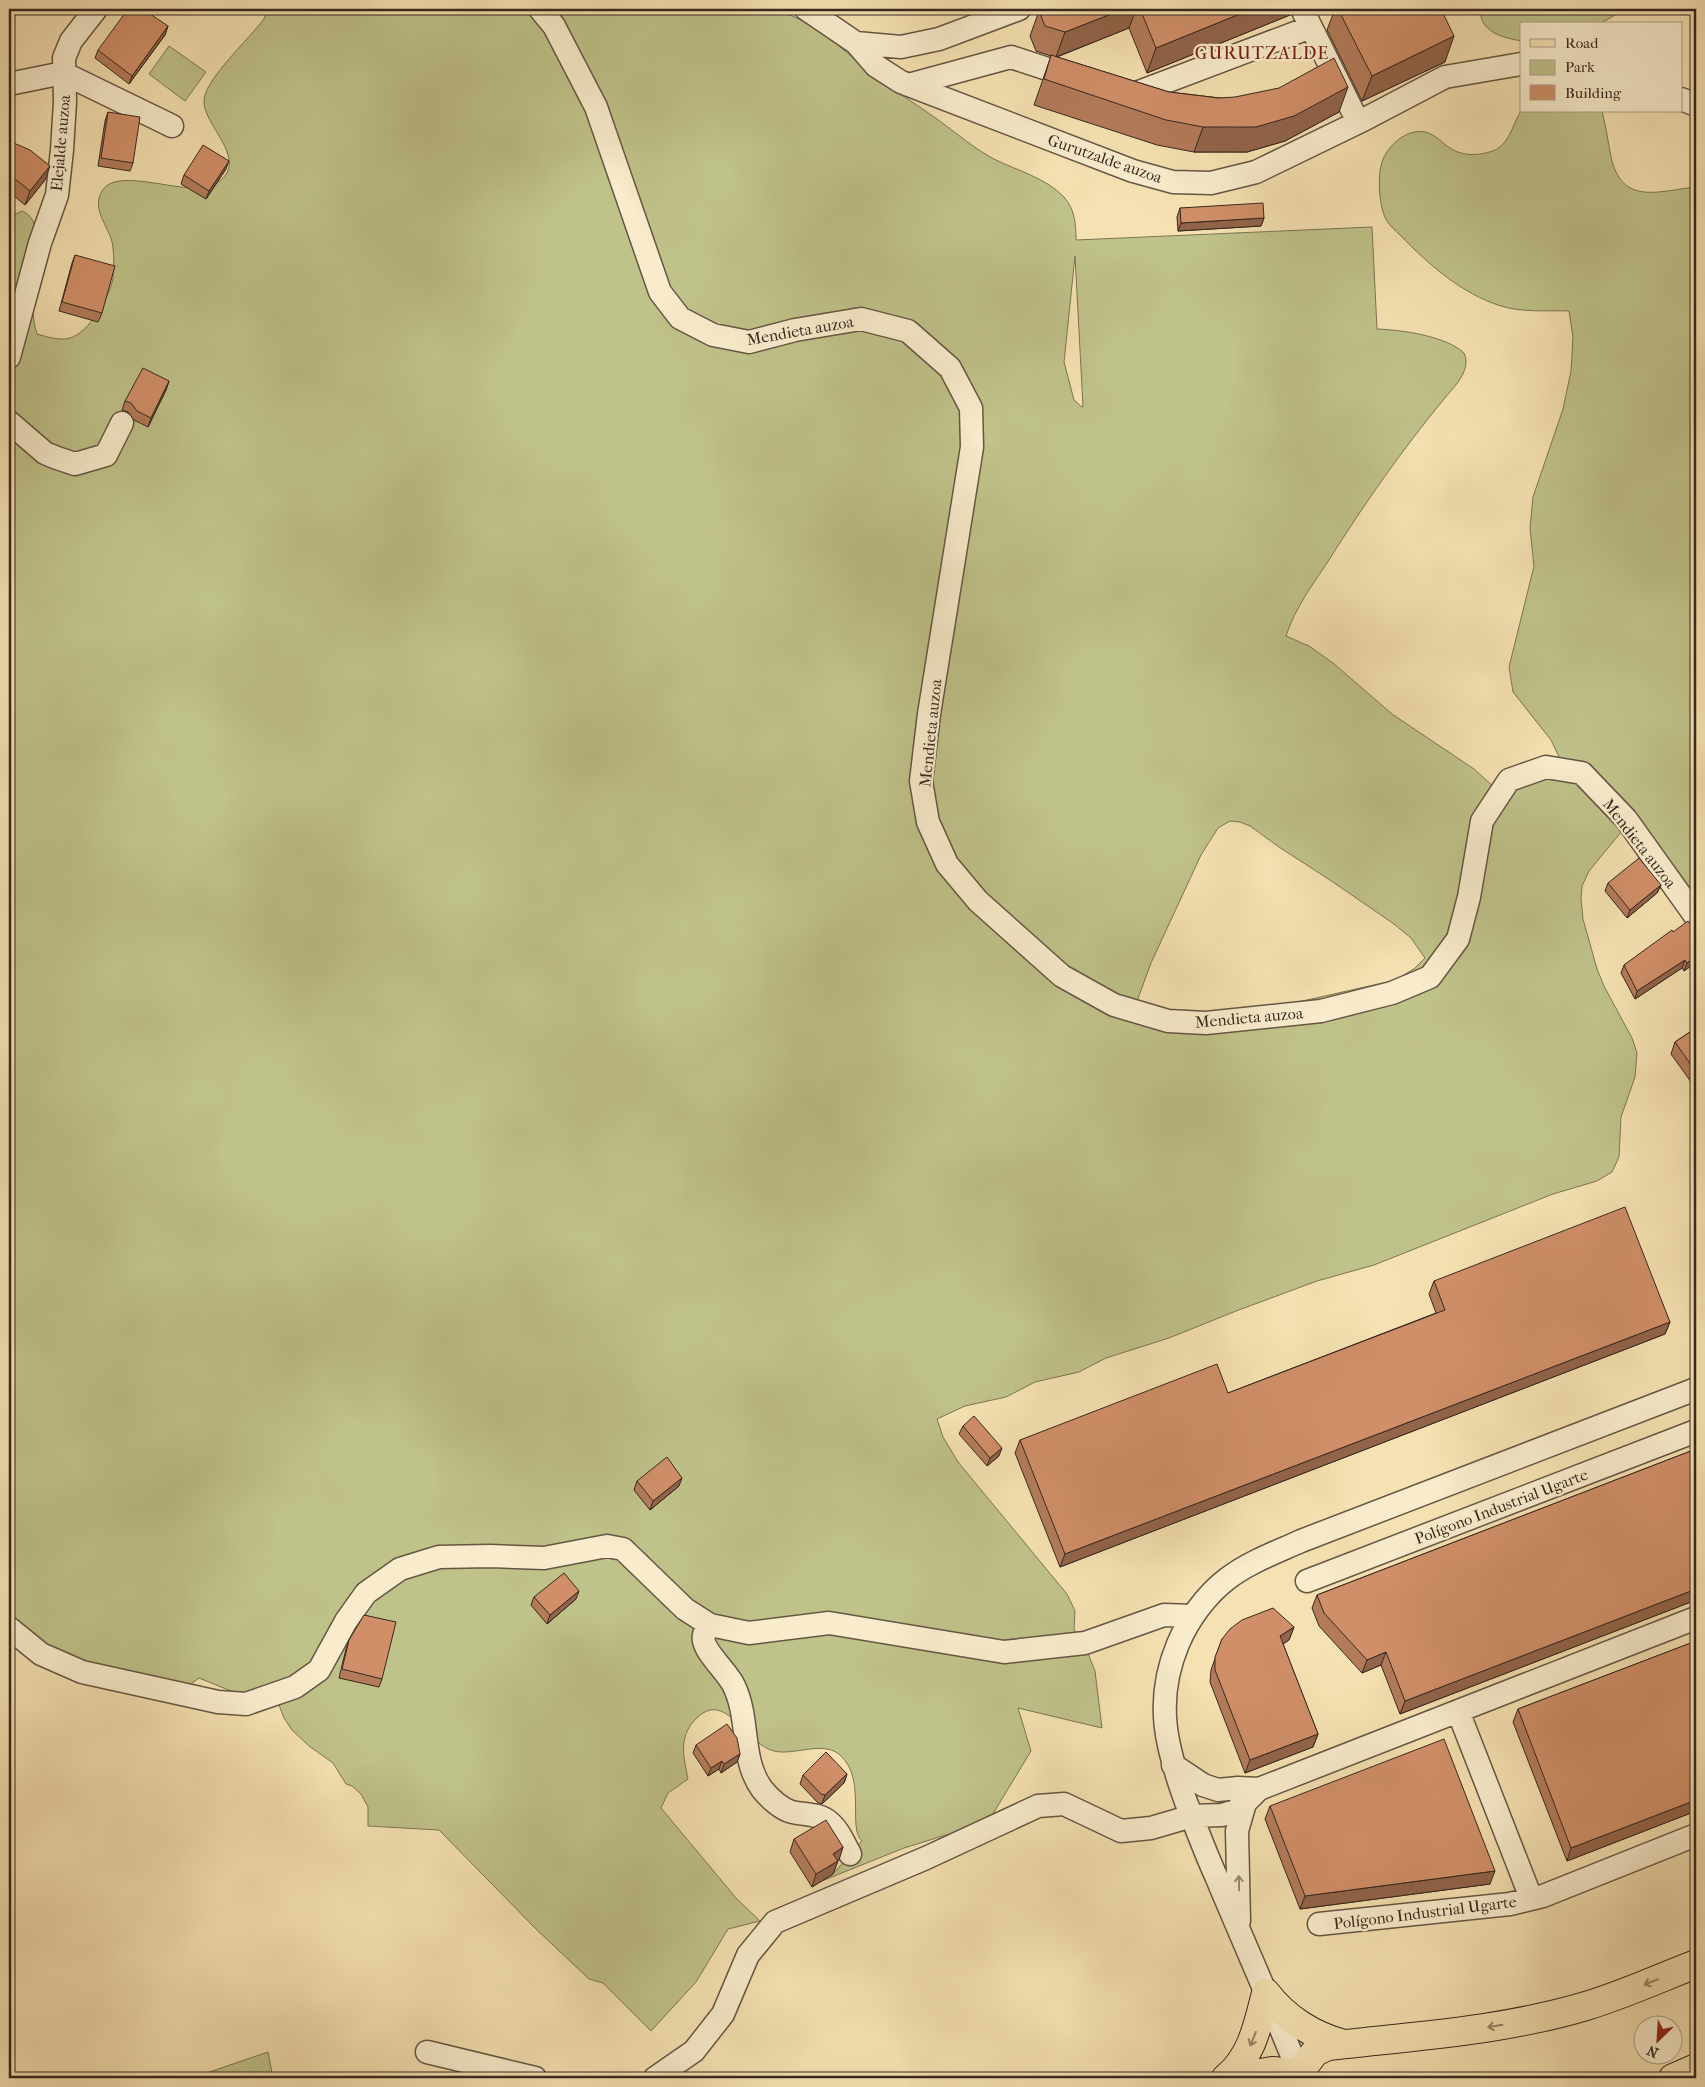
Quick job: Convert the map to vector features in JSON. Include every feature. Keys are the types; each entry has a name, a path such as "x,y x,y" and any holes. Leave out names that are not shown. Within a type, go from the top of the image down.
{"main road":[{"path":"1233,2078 1272,2071 1300,2076 1315,2052 1328,2046 1455,2033 1520,2022 1587,2006 1696,1964"},
{"path":"1266,1993 1276,2007 1309,2030 1328,2040 1344,2044"},
{"path":"1226,2078 1239,2066 1253,2040 1266,1993"},
{"path":"1673,2078 1696,2068"}],"street":[{"name":"Elejalde auzoa","path":"9,357 40,243 57,195 65,102 64,58 71,42 96,9"},
{"name":"Mendieta auzoa","path":"540,9 554,26 596,108 660,292 680,318 713,335 749,342 795,330 861,319 908,331 950,368 971,408 972,447 928,724 921,781 928,822 947,864 978,901 1062,976 1114,1005 1168,1021 1206,1024 1320,1011 1392,993 1430,977 1458,939 1470,897 1482,821 1509,780 1546,767 1582,773 1626,819 1696,917"},
{"path":"806,9 856,43 901,47 938,39 1019,9"},
{"path":"1113,90 1306,18 1322,70 1358,122"},
{"name":"Gurutzalde auzoa","path":"856,43 876,66 901,82 1133,171 1173,182 1211,183 1256,172 1446,77 1520,64"},
{"path":"908,85 1011,57 1164,105"},
{"name":"Elejalde auzoa","path":"64,73 172,126"},
{"path":"9,84 64,73"},
{"path":"1682,98 1696,105"},
{"path":"9,422 45,453 75,464 106,455 122,423"},
{"path":"1300,2076 1239,1932 1173,1765 1167,1742 1164,1716 1165,1687 1170,1662 1182,1634 1193,1616 1211,1594 1227,1579 1249,1565 1301,1541 1696,1389"},
{"name":"Polígono Industrial Ugarte","path":"1307,1581 1696,1431"},
{"path":"9,1628 41,1654 82,1672 218,1702 246,1704 295,1687 319,1670 346,1621 366,1593 400,1569 439,1557 544,1558 607,1546 623,1549 686,1609 710,1624 749,1633 829,1623 1004,1652 1085,1643 1164,1616 1193,1616"},
{"path":"655,2078 694,2051 722,2014 748,1955 775,1922 926,1858 1038,1806 1064,1804 1121,1831 1151,1828 1192,1816 1222,1815 1234,1811 1252,1796 1458,1711 1696,1618"},
{"path":"710,1624 704,1635 705,1645 734,1686 740,1702 749,1758 754,1775 762,1790 783,1808 824,1818 831,1823 850,1854"},
{"name":"Polígono Industrial Ugarte","path":"1458,1711 1531,1898"},
{"path":"1173,1765 1203,1785 1218,1790 1238,1788 1252,1796"},
{"path":"1192,1816 1206,1799 1218,1790"},
{"path":"1239,1932 1237,1831 1252,1796"},
{"name":"Polígono Industrial Ugarte","path":"1320,1924 1510,1904 1552,1892 1696,1835"},
{"path":"427,2052 535,2078"}],"green space":[{"path":"262,9 775,9 791,15 830,39 878,79 980,151 1057,190 1068,202 1073,212 1076,240 1372,227 1377,329 1423,335 1446,342 1464,353 1466,366 1457,384 1428,418 1356,518 1305,596 1286,636 1309,646 1333,663 1392,714 1474,769 1495,788 1561,761 1551,740 1513,692 1509,667 1534,566 1530,528 1533,497 1563,409 1571,371 1573,337 1569,311 1527,310 1501,306 1473,294 1446,277 1391,227 1384,216 1380,192 1380,168 1382,162 1393,144 1405,136 1418,131 1429,133 1455,151 1479,154 1497,149 1506,141 1520,112 1602,112 1611,157 1616,173 1624,183 1633,189 1643,192 1696,187 1696,921 1622,831 1589,871 1582,886 1583,919 1597,969 1632,1038 1637,1053 1635,1077 1621,1117 1619,1157 1612,1172 1597,1181 1553,1194 1374,1265 1317,1281 1169,1338 1106,1358 1079,1372 1035,1382 1006,1397 965,1406 937,1419 943,1437 958,1462 1067,1594 1075,1611 1074,1629 1085,1646 1095,1671 1102,1728 1018,1708 1031,1751 988,1822 904,1848 817,1883 832,1875 862,1841 858,1835 856,1825 855,1789 848,1765 840,1755 825,1749 817,1748 790,1752 774,1751 763,1746 725,1713 715,1710 705,1712 689,1728 684,1742 688,1779 668,1793 661,1808 736,1898 760,1921 728,1929 696,1982 651,2031 603,1983 589,1979 535,1928 439,1830 368,1826 368,1807 361,1794 352,1786 346,1784 333,1763 309,1746 292,1730 284,1718 279,1705 231,1691 199,1678 188,1686 118,1673 55,1649 9,1641 9,217 22,211 30,216 36,231 32,297 37,334 62,339 77,335 98,313 108,294 113,278 114,259 112,241 99,206 99,198 102,191 110,184 122,181 203,188 215,184 225,175 229,165 228,155 206,111 204,101 206,92 219,71 265,16","holes":["1075,256 1083,407 1074,400 1064,362","1230,821 1250,826 1394,924 1411,938 1425,958 1415,968 1396,980 1298,1002 1197,1015 1136,1004 1151,963 1201,855 1218,828"]},
{"path":"1480,9 1646,9 1617,14 1603,22 1520,22 1520,41 1506,38 1493,32 1481,17"},
{"path":"169,46 206,72 185,101 149,74"},
{"path":"268,2052 273,2078 192,2078"}],"building":[{"path":"9,9 13,9 13,28 9,28"},
{"path":"128,9 143,9 168,26 132,76 98,50"},
{"path":"1045,9 1124,9 1065,32 1045,26 1039,11"},
{"path":"1140,9 1252,9 1156,48"},
{"path":"1338,9 1441,9 1454,36 1372,76"},
{"path":"1051,55 1169,92 1219,98 1235,97 1279,88 1334,58 1348,87 1294,116 1256,127 1203,127 1166,120 1044,79"},
{"path":"108,112 140,117 133,163 101,158"},
{"path":"9,141 30,150 50,166 30,191 9,174"},
{"path":"203,145 229,161 209,191 184,175"},
{"path":"1263,203 1264,218 1181,223 1180,208"},
{"path":"75,255 115,266 102,313 62,302"},
{"path":"143,368 169,381 151,418 137,411 131,403 125,401"},
{"path":"1639,858 1661,885 1630,910 1608,883"},
{"path":"1688,921 1696,932 1696,956 1687,963 1685,960 1637,991 1624,965 1672,930 1673,932"},
{"path":"1696,1028 1696,1072 1675,1042"},
{"path":"1625,1207 1670,1322 1065,1554 1020,1440 1217,1364 1228,1393 1445,1310 1434,1281"},
{"path":"974,1416 1002,1448 990,1458 963,1426"},
{"path":"1696,1449 1696,1589 1405,1701 1386,1652 1367,1660 1324,1613 1317,1595"},
{"path":"667,1457 682,1478 653,1501 637,1481"},
{"path":"564,1573 579,1591 550,1615 534,1597"},
{"path":"1273,1608 1294,1627 1280,1636 1318,1734 1250,1760 1215,1670 1215,1657 1222,1639 1230,1629 1242,1620"},
{"path":"364,1615 396,1622 382,1679 342,1669 349,1640"},
{"path":"1696,1641 1696,1800 1571,1848 1518,1709"},
{"path":"727,1724 737,1738 740,1754 724,1764 722,1761 711,1768 696,1745"},
{"path":"1444,1739 1495,1871 1305,1896 1270,1806"},
{"path":"826,1752 847,1774 825,1795 821,1794 803,1775"},
{"path":"826,1820 843,1847 833,1854 838,1861 816,1874 794,1839"}],"district":[{"name":"GURUTZALDE","path":"1262,53"}]}
